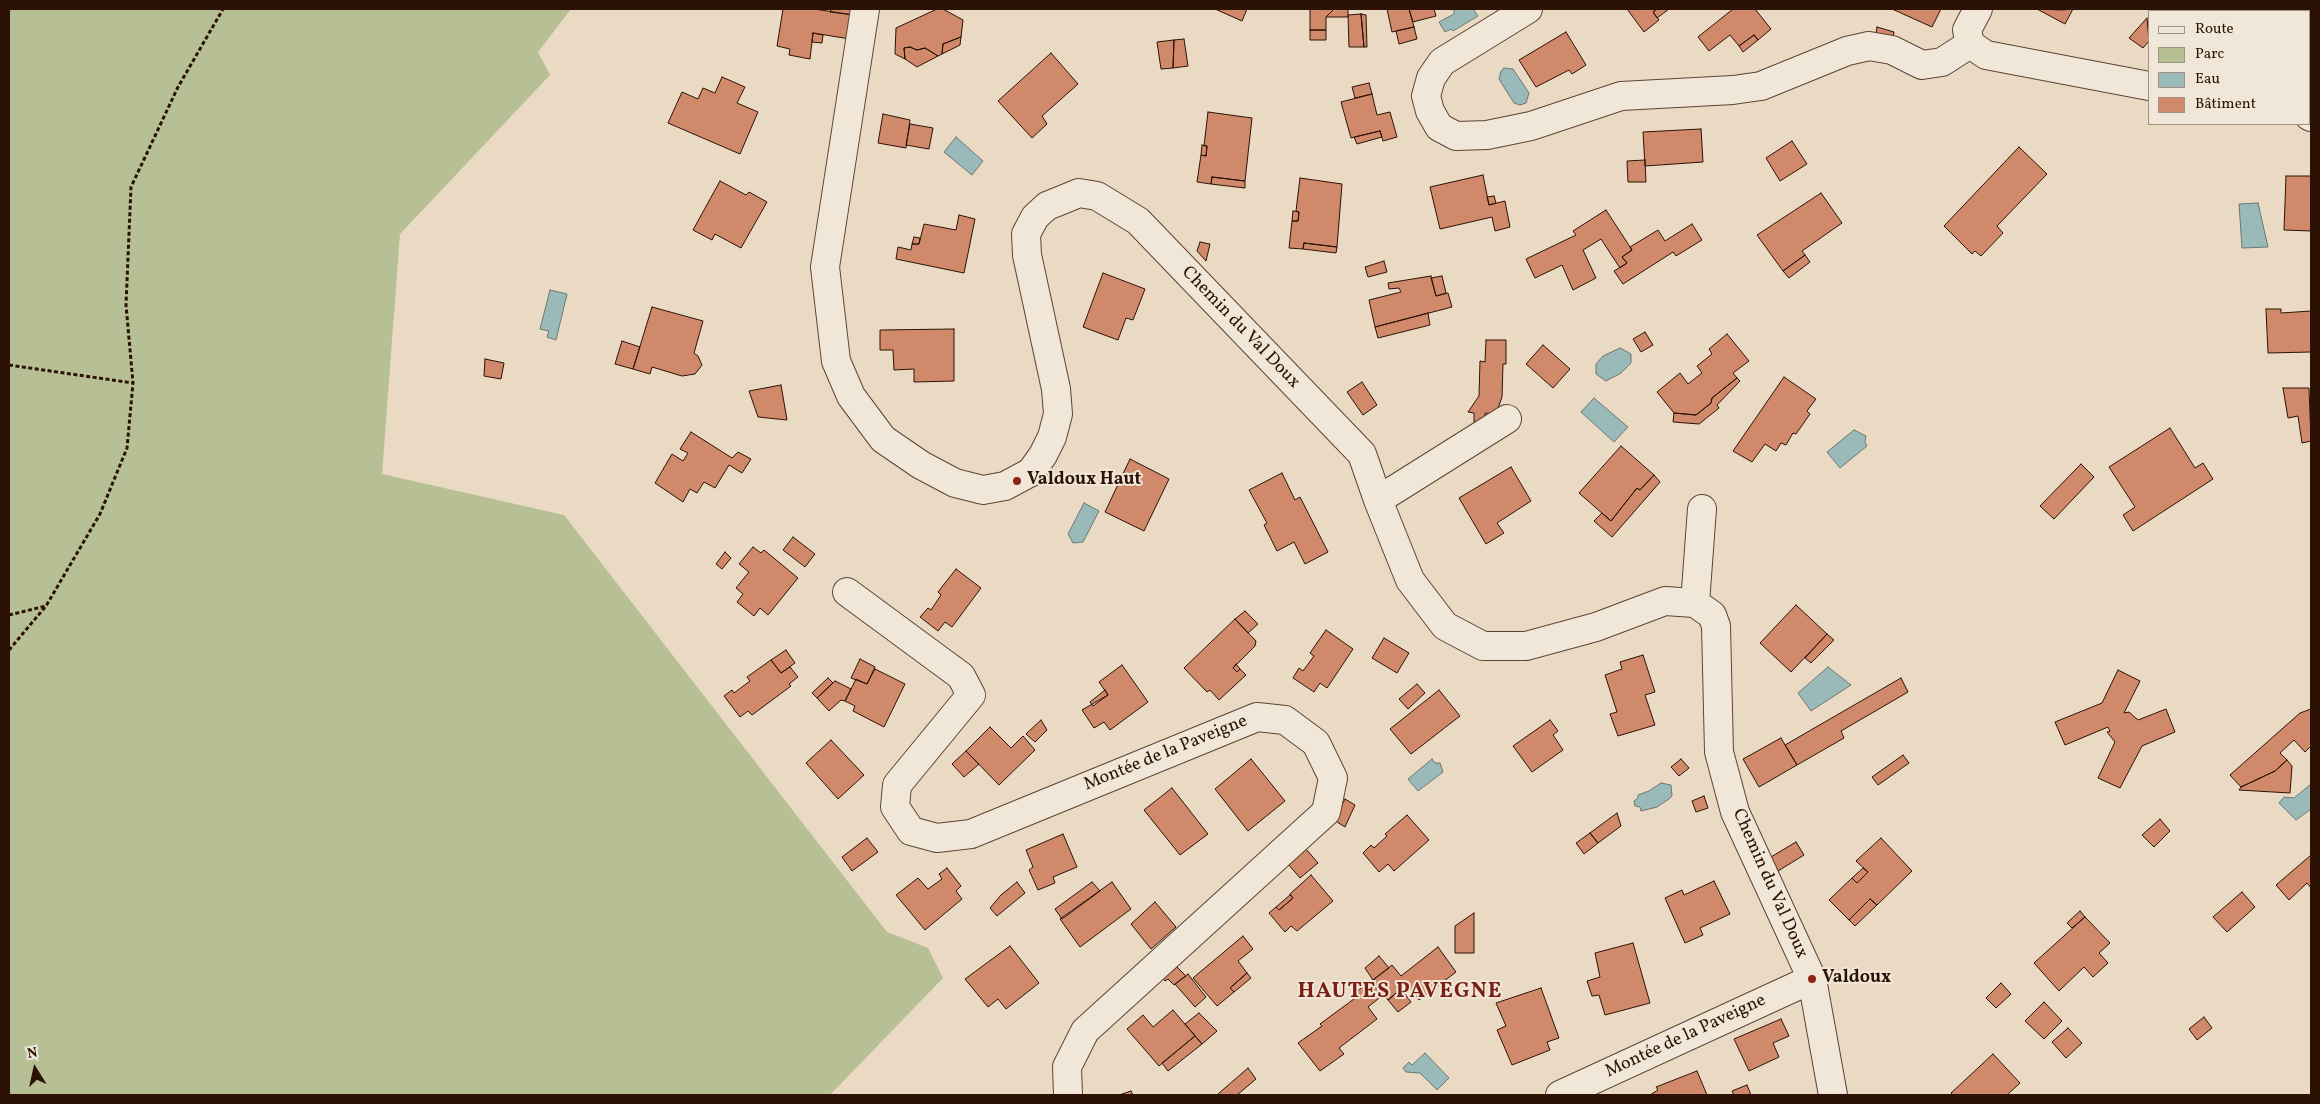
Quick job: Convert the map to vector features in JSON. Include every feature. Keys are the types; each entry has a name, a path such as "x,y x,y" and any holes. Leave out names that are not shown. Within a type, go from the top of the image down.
{"street":[{"name":"Chemin du Val Doux","path":"865,9 825,267 836,361 851,396 883,439 921,465 955,483 983,490 1005,486 1030,472 1049,443 1058,414 1056,389 1027,255 1026,234 1035,217 1047,206 1079,193 1097,196 1138,221 1362,454 1410,580 1445,626 1483,646 1526,646 1596,627 1665,601 1695,603 1712,615 1716,626 1719,752 1735,812 1812,979 1833,1095"},
{"path":"1528,9 1442,62 1432,78 1426,96 1430,111 1439,127 1456,136 1487,136 1531,126 1622,96 1733,90 1762,86 1847,51 1869,46 1892,50 1922,65 1942,62 1970,44"},
{"path":"1978,9 1967,30 1970,44 1986,56 2148,86"},
{"path":"1378,500 1507,419"},
{"path":"1695,603 1702,509"},
{"name":"Montée de la Paveigne","path":"847,592 961,676 971,696 897,785 895,807 911,830 937,838 971,834 1257,717 1285,720 1316,743 1333,778 1326,812 1085,1031 1067,1067 1068,1095"},
{"name":"Montée de la Paveigne","path":"1560,1095 1812,979"}],"path":[{"path":"9,650 46,606 100,514 127,448 133,383 126,305 130,186 178,87 222,9"},
{"path":"9,365 133,383"},
{"path":"9,615 46,606"}],"green space":[{"path":"9,9 571,9 538,52 550,75 400,234 382,474 564,515 887,932 928,948 943,978 830,1095 9,1095"}],"water":[{"path":"1454,9 1473,9 1478,16 1453,31 1451,29 1445,32 1439,22 1454,14"},
{"path":"1504,68 1513,69 1529,93 1526,103 1520,105 1514,103 1499,79"},
{"path":"956,137 983,161 972,175 944,152"},
{"path":"2258,203 2268,247 2242,248 2239,204"},
{"path":"550,290 567,294 556,340 547,337 549,331 540,329"},
{"path":"1620,348 1631,354 1631,363 1621,373 1606,381 1596,374 1596,364 1603,356"},
{"path":"1594,398 1628,427 1614,442 1581,412"},
{"path":"1854,430 1866,436 1865,442 1867,446 1840,468 1827,452"},
{"path":"1084,503 1099,511 1083,542 1073,543 1068,534"},
{"path":"1828,667 1851,685 1811,711 1798,693"},
{"path":"1432,759 1435,763 1440,763 1443,772 1418,791 1408,779"},
{"path":"1661,783 1671,785 1672,796 1669,799 1657,807 1641,811 1640,807 1635,806 1634,801 1638,798 1638,795 1649,791"},
{"path":"2311,784 2311,809 2296,820 2279,803 2284,797 2294,798"},
{"path":"1425,1053 1449,1078 1437,1090 1420,1073 1406,1072 1403,1068 1409,1062 1412,1065"}],"building":[{"path":"783,9 814,9 854,15 850,39 813,33 810,59 789,55 790,49 777,46"},
{"path":"831,9 855,9 854,15 830,12"},
{"path":"937,9 943,9 963,20 961,37 943,44 942,54 938,56 925,48 917,50 910,47 904,48 905,59 895,54 896,28"},
{"path":"1215,9 1247,9 1242,21"},
{"path":"1310,9 1334,9 1326,17 1326,30 1310,30"},
{"path":"1334,9 1348,9 1348,17 1326,17"},
{"path":"1387,9 1409,9 1414,27 1392,32"},
{"path":"1409,9 1434,9 1436,16 1413,22"},
{"path":"1627,9 1657,9 1653,12 1659,20 1644,32"},
{"path":"1657,9 1669,9 1657,18 1653,12"},
{"path":"1733,9 1755,9 1771,29 1758,40 1754,35 1739,46 1730,35 1709,51 1698,37"},
{"path":"1892,9 1941,9 1932,27"},
{"path":"2037,9 2062,10 2073,9 2065,24"},
{"path":"2165,9 2189,10 2165,10"},
{"path":"2213,9 2279,9 2278,10"},
{"path":"1361,14 1366,15 1367,47 1364,47"},
{"path":"1361,14 1364,47 1349,47 1348,15"},
{"path":"2147,18 2148,42 2143,48 2129,38"},
{"path":"1414,27 1417,39 1399,44 1396,31"},
{"path":"1877,27 1894,32 1893,38 1876,33"},
{"path":"1310,30 1326,30 1326,40 1310,40"},
{"path":"1566,32 1586,65 1572,74 1569,70 1536,87 1519,60"},
{"path":"813,33 823,35 822,43 812,42"},
{"path":"1754,35 1758,40 1743,52 1739,46"},
{"path":"961,37 960,45 942,54 943,44"},
{"path":"1184,39 1188,66 1173,68 1174,40"},
{"path":"1174,40 1173,68 1161,69 1157,42"},
{"path":"910,47 917,50 925,48 938,56 917,67 905,59 904,48"},
{"path":"1051,53 1078,84 1042,116 1047,124 1032,138 998,101"},
{"path":"722,77 745,87 737,103 758,112 740,154 668,123 682,92 698,99 703,88 715,93"},
{"path":"1369,83 1372,94 1355,98 1352,87"},
{"path":"1372,94 1377,115 1390,112 1397,137 1383,141 1380,131 1351,138 1341,102"},
{"path":"1208,112 1252,118 1245,181 1212,177 1211,184 1197,182 1201,155 1206,156 1207,146 1204,146"},
{"path":"883,114 910,120 906,148 878,143"},
{"path":"910,124 933,128 929,149 906,145"},
{"path":"1701,129 1703,162 1645,166 1643,132"},
{"path":"1380,131 1382,137 1357,144 1354,137"},
{"path":"1792,141 1807,164 1780,181 1766,158"},
{"path":"1202,145 1207,146 1206,156 1201,155"},
{"path":"2019,147 2047,174 1997,226 2003,233 1981,256 1975,251 1972,254 1944,226"},
{"path":"1645,160 1646,182 1628,182 1627,161"},
{"path":"1483,175 1489,205 1505,201 1510,227 1495,231 1492,217 1440,229 1430,187"},
{"path":"2286,176 2311,176 2311,231 2284,230"},
{"path":"1212,177 1245,181 1245,188 1211,184"},
{"path":"1300,178 1342,184 1337,247 1304,243 1303,249 1289,248 1292,221 1298,221 1299,212 1296,211"},
{"path":"720,181 746,195 749,192 767,202 741,248 715,234 712,240 693,230"},
{"path":"1821,193 1842,223 1802,251 1805,255 1783,271 1757,235"},
{"path":"1494,196 1496,203 1489,205 1487,197"},
{"path":"1606,210 1632,250 1622,257 1627,263 1620,268 1601,239 1583,250 1596,278 1573,290 1562,265 1535,278 1526,259 1576,235 1573,231"},
{"path":"1293,211 1299,212 1298,221 1292,221"},
{"path":"959,215 975,219 964,273 896,259 898,247 911,250 912,244 919,244 924,224 956,230"},
{"path":"1692,224 1702,240 1676,256 1673,252 1623,284 1614,271 1627,263 1622,257 1632,250 1630,247 1658,230 1665,241"},
{"path":"914,237 920,238 919,244 912,244"},
{"path":"1200,242 1210,244 1206,261 1197,251"},
{"path":"1304,243 1337,247 1336,253 1303,249"},
{"path":"1805,255 1810,262 1789,278 1783,271"},
{"path":"1384,261 1387,272 1368,277 1365,267"},
{"path":"1103,273 1145,289 1133,320 1126,318 1118,340 1083,327"},
{"path":"1431,276 1436,296 1448,293 1452,307 1375,327 1369,300 1401,292 1399,288 1389,289 1388,283"},
{"path":"1442,276 1446,293 1436,296 1431,278"},
{"path":"652,307 703,321 694,353 698,356 702,365 695,374 682,376 652,367 650,374 633,369"},
{"path":"2266,309 2281,309 2281,313 2311,311 2311,352 2268,353"},
{"path":"1428,313 1430,325 1378,338 1375,327"},
{"path":"954,329 954,381 914,382 914,369 894,370 893,350 880,350 880,330"},
{"path":"1645,332 1653,345 1641,352 1633,339"},
{"path":"1727,334 1749,361 1733,373 1737,378 1712,398 1711,403 1696,415 1674,413 1657,392 1680,373 1688,384 1702,373 1697,366 1712,354 1709,349"},
{"path":"1486,340 1506,340 1506,364 1503,364 1502,397 1496,414 1485,413 1484,422 1474,422 1474,413 1468,412 1479,396 1480,361 1485,362"},
{"path":"622,341 640,347 633,369 615,364"},
{"path":"1543,345 1570,369 1553,388 1526,364"},
{"path":"485,359 504,363 501,379 484,376"},
{"path":"1784,377 1816,399 1807,411 1810,414 1796,434 1793,433 1786,445 1781,443 1776,451 1765,444 1752,462 1733,451"},
{"path":"1737,378 1740,381 1717,405 1719,408 1699,424 1673,422 1674,413 1696,415 1711,403 1712,398"},
{"path":"1362,382 1377,405 1363,415 1347,392"},
{"path":"781,385 787,420 758,417 749,391"},
{"path":"2283,388 2309,388 2311,441 2302,443 2298,416 2288,418"},
{"path":"2170,428 2195,468 2203,463 2213,479 2133,531 2123,515 2135,507 2109,467"},
{"path":"691,432 732,458 738,452 751,459 742,473 729,465 715,488 704,482 697,493 690,489 683,502 655,483 672,454 683,461 688,453 680,449"},
{"path":"1621,446 1654,475 1640,490 1637,488 1611,521 1579,493"},
{"path":"1130,459 1169,479 1144,531 1105,512"},
{"path":"2081,464 2094,477 2054,519 2040,506"},
{"path":"1511,467 1531,501 1497,523 1504,533 1486,544 1459,498"},
{"path":"1282,473 1295,500 1300,497 1328,552 1305,564 1294,542 1277,551 1264,525 1267,523 1249,490"},
{"path":"1654,475 1660,482 1612,537 1594,521 1602,513 1611,521 1637,488 1640,490"},
{"path":"793,537 815,554 805,567 783,550"},
{"path":"753,547 761,553 764,550 798,578 768,615 760,608 754,616 737,602 743,594 736,588 749,572 739,564"},
{"path":"725,552 731,558 722,569 716,564"},
{"path":"956,569 981,588 952,627 945,622 938,631 920,617 928,608 931,610 941,595 938,592"},
{"path":"1796,605 1827,634 1791,672 1760,643"},
{"path":"1245,611 1258,624 1248,633 1235,619"},
{"path":"1235,619 1256,641 1255,646 1233,668 1237,672 1240,669 1246,675 1219,700 1210,690 1207,692 1184,668"},
{"path":"1326,630 1353,649 1327,688 1320,683 1314,692 1293,678 1299,668 1303,671 1314,656 1310,653"},
{"path":"1827,634 1834,640 1811,663 1805,658"},
{"path":"1384,638 1409,653 1397,673 1372,658"},
{"path":"786,650 795,663 781,673 771,660"},
{"path":"1643,655 1655,692 1645,695 1655,725 1618,736 1610,714 1617,712 1605,675 1622,669 1620,662"},
{"path":"860,659 875,667 867,684 851,678"},
{"path":"771,660 781,673 790,667 798,677 789,684 791,686 752,715 748,711 740,717 724,696 732,690 734,693 750,681 747,677"},
{"path":"1236,664 1240,669 1237,672 1233,668"},
{"path":"1122,665 1148,702 1110,730 1104,722 1094,728 1082,710 1108,695 1099,682"},
{"path":"875,669 905,684 884,727 853,711 855,706 845,701 856,679 867,684"},
{"path":"2118,670 2140,681 2124,713 2129,712 2138,720 2166,709 2175,732 2142,746 2120,788 2098,778 2115,742 2107,732 2110,731 2108,727 2065,745 2055,722 2102,703"},
{"path":"828,678 833,683 817,698 812,693"},
{"path":"1901,678 1908,692 1841,731 1844,738 1797,765 1785,745"},
{"path":"835,681 851,689 845,701 841,700 829,711 817,698"},
{"path":"1417,684 1425,693 1408,709 1399,699"},
{"path":"1105,690 1108,695 1093,706 1090,702"},
{"path":"1439,690 1460,716 1411,754 1390,729"},
{"path":"2311,709 2311,746 2305,752 2294,740 2280,753 2287,760 2275,771 2241,787 2230,775 2300,713"},
{"path":"1041,720 1047,730 1035,742 1026,734"},
{"path":"1550,720 1558,731 1553,735 1563,750 1532,772 1513,746"},
{"path":"990,727 1011,748 1023,736 1035,750 999,785 966,751"},
{"path":"1781,738 1797,765 1759,787 1743,759"},
{"path":"831,740 864,775 838,799 806,763"},
{"path":"966,751 979,764 964,777 952,764"},
{"path":"1903,755 1909,763 1878,785 1872,777"},
{"path":"1251,759 1285,801 1248,831 1215,789"},
{"path":"1681,759 1689,768 1679,776 1671,767"},
{"path":"2287,760 2292,766 2290,793 2239,790 2241,787 2275,771"},
{"path":"1172,788 1208,834 1180,855 1144,810"},
{"path":"1704,796 1708,808 1696,812 1692,801"},
{"path":"1345,799 1355,805 1345,827 1334,820"},
{"path":"1617,813 1621,826 1598,843 1590,833"},
{"path":"1407,815 1429,840 1394,871 1388,864 1379,872 1363,853 1371,845 1374,848 1387,836 1385,834"},
{"path":"2160,819 2170,831 2154,847 2142,835"},
{"path":"1590,833 1598,843 1584,854 1576,843"},
{"path":"1063,834 1077,867 1053,877 1055,883 1038,890 1029,870 1033,867 1026,850"},
{"path":"867,838 878,852 852,871 842,857"},
{"path":"1881,838 1912,871 1877,905 1870,899 1849,920 1829,900 1852,878 1857,883 1868,872 1856,861"},
{"path":"1796,842 1804,855 1778,871 1771,857"},
{"path":"1306,849 1318,863 1300,878 1288,864"},
{"path":"2311,855 2311,888 2307,883 2289,900 2276,885"},
{"path":"947,868 961,886 956,891 962,899 925,930 896,895 918,878 928,889 942,879 939,874"},
{"path":"1863,868 1868,872 1857,883 1852,878"},
{"path":"1311,875 1333,901 1297,931 1291,926 1285,932 1269,913 1276,907 1279,910 1293,898 1290,894"},
{"path":"1714,881 1730,914 1700,928 1703,935 1685,943 1665,898 1682,890 1684,895"},
{"path":"1017,882 1025,893 997,916 990,908 1001,895"},
{"path":"1092,882 1100,891 1062,919 1055,909"},
{"path":"1112,882 1131,909 1080,947 1060,919"},
{"path":"2242,892 2255,907 2227,932 2213,917"},
{"path":"1290,895 1293,898 1279,910 1276,907"},
{"path":"1870,899 1877,905 1855,926 1849,920"},
{"path":"1155,902 1176,927 1151,949 1131,924"},
{"path":"2080,911 2085,917 2072,928 2067,923"},
{"path":"1474,913 1474,953 1455,953 1455,926"},
{"path":"2085,917 2110,943 2099,953 2108,963 2093,977 2084,967 2059,991 2034,963"},
{"path":"1243,936 1253,949 1238,961 1247,973 1230,988 1234,992 1217,1006 1193,978"},
{"path":"1633,943 1650,1003 1605,1015 1599,995 1592,996 1587,981 1600,977 1595,953"},
{"path":"1010,946 1039,983 1006,1009 998,999 988,1007 965,979"},
{"path":"1438,947 1456,972 1419,1000 1407,984 1388,1000 1373,980 1392,965 1401,976"},
{"path":"1379,956 1389,968 1373,980 1365,968"},
{"path":"1172,965 1175,968 1177,967 1186,976 1174,985 1168,979 1165,981 1159,975"},
{"path":"1247,973 1251,978 1234,992 1230,988"},
{"path":"1188,974 1206,997 1195,1007 1175,984"},
{"path":"1370,981 1383,995 1368,1007 1377,1019 1339,1048 1344,1054 1320,1071 1298,1043 1358,996 1356,992"},
{"path":"2001,983 2011,994 1996,1008 1986,998"},
{"path":"1541,988 1559,1038 1547,1042 1550,1050 1512,1065 1497,1030 1506,1026 1496,1003"},
{"path":"1401,989 1411,1002 1398,1012 1388,1000"},
{"path":"2044,1002 2062,1021 2044,1039 2025,1021"},
{"path":"1173,1010 1195,1036 1159,1066 1127,1029 1143,1015 1153,1027"},
{"path":"1199,1013 1217,1031 1202,1044 1185,1024"},
{"path":"2204,1017 2212,1028 2197,1040 2189,1029"},
{"path":"1781,1019 1789,1036 1773,1043 1779,1057 1749,1071 1734,1039"},
{"path":"2068,1028 2082,1043 2066,1058 2052,1042"},
{"path":"1195,1036 1202,1044 1168,1071 1162,1063"},
{"path":"1993,1054 2020,1083 2007,1095 1953,1095 1951,1093"},
{"path":"1248,1068 1256,1079 1237,1095 1218,1094"},
{"path":"1697,1071 1707,1095 1650,1095 1658,1090 1656,1087"},
{"path":"1747,1085 1751,1095 1734,1095 1732,1091"},
{"path":"1131,1091 1133,1095 1119,1095"}],"place":[{"name":"Valdoux Haut","path":"1017,481"},
{"name":"Valdoux","path":"1812,979"}],"district":[{"name":"HAUTES PAVEGNE","path":"1400,993"}]}
